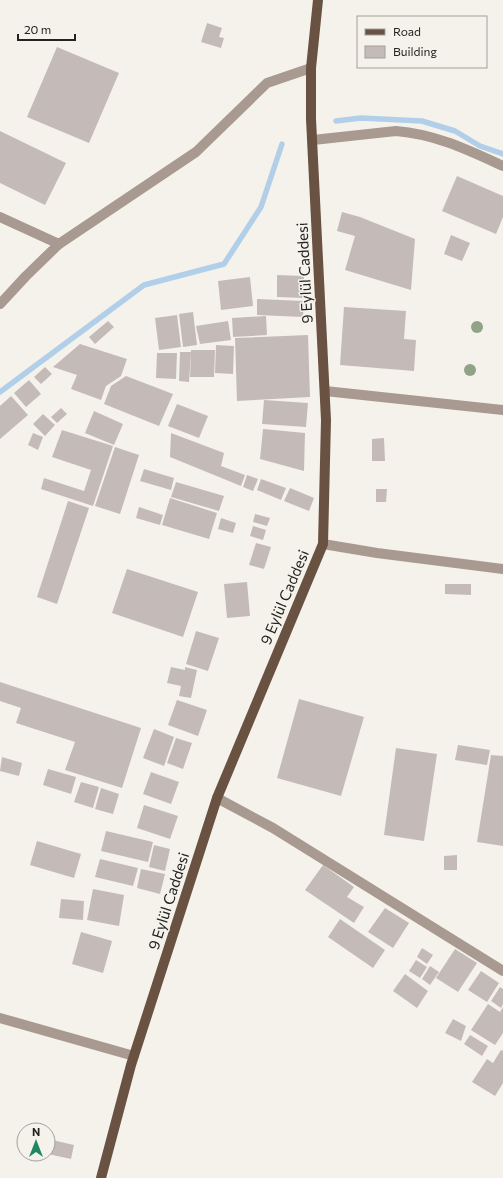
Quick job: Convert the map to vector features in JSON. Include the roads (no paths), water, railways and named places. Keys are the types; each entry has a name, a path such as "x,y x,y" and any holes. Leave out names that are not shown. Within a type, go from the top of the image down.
{"main road":[{"name":"9 Eylül Caddesi","path":"101,1178 134,1056 217,798 322,544 326,420 311,119 311,68 318,0"}],"street":[{"path":"0,304 59,244 196,152 267,83 311,68"},
{"path":"313,140 396,131 410,132 437,138 503,166"},
{"path":"0,217 59,244"},
{"path":"325,391 503,410"},
{"path":"322,544 377,553 503,569"},
{"path":"217,798 273,828 503,971"},
{"path":"0,1018 134,1056"}],"waterway":[{"path":"336,121 361,118 422,121 455,131 480,146 503,154"},
{"path":"0,392 144,285 224,264 261,207 282,144"}]}
